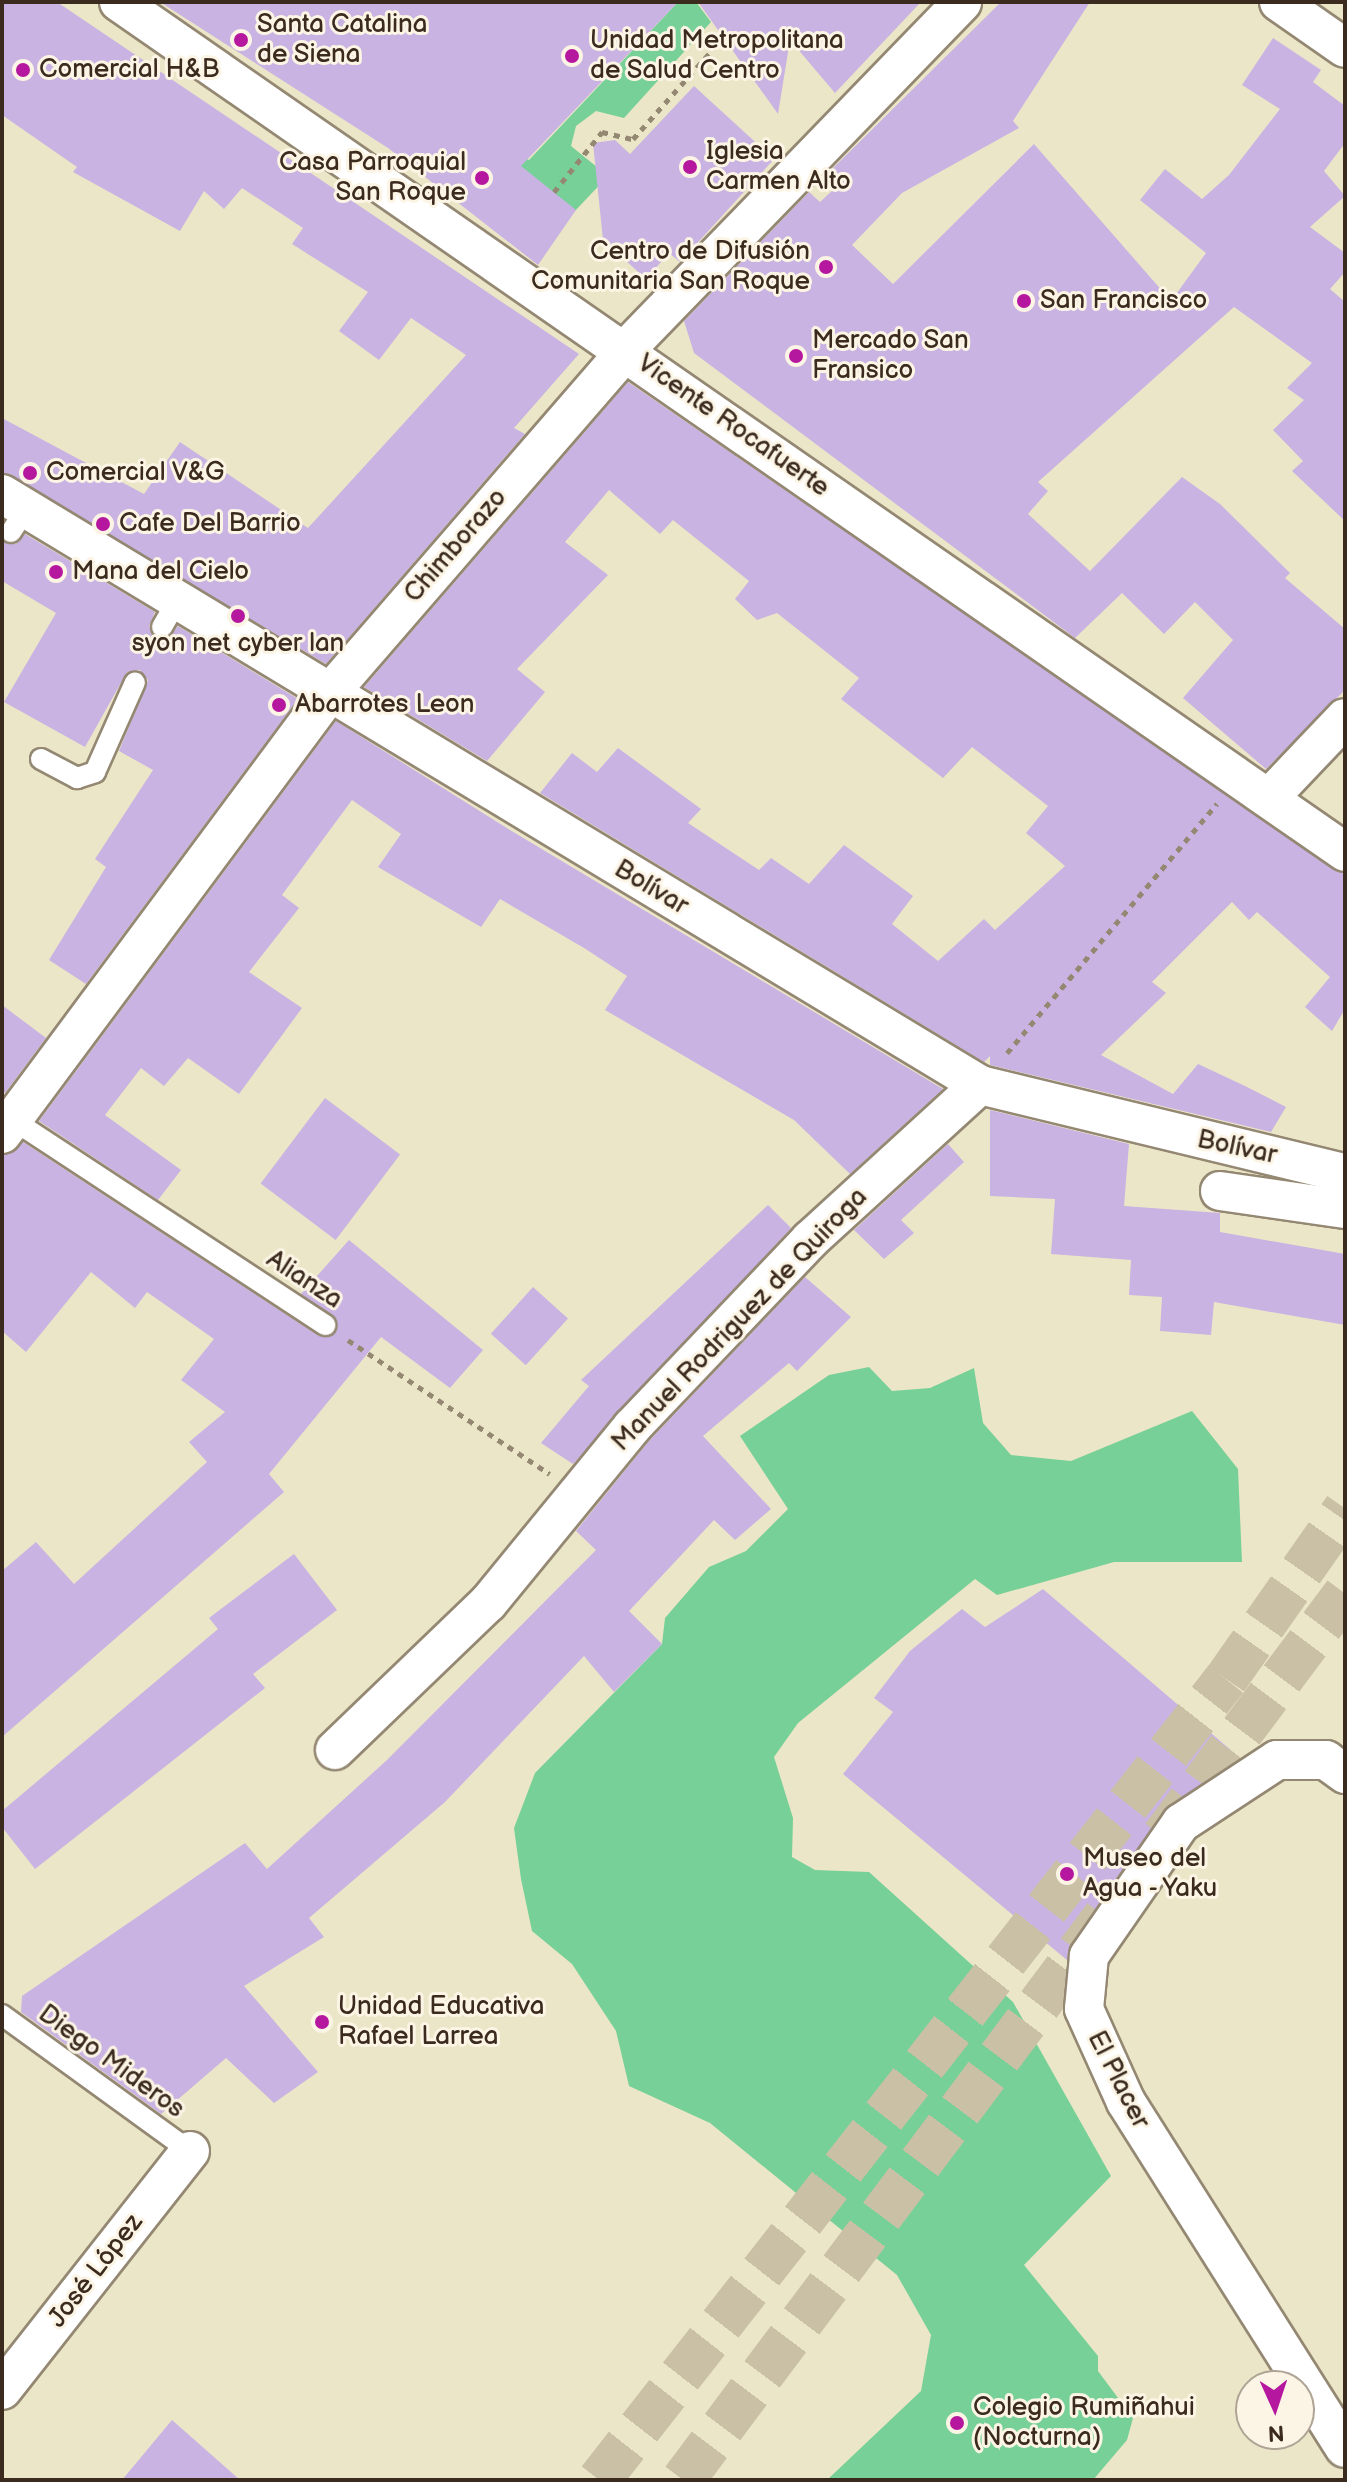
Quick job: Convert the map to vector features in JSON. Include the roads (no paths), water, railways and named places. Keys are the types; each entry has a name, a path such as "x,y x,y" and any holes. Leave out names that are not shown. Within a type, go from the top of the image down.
{"street":[{"name":"Vicente Rocafuerte","path":"119,2 1345,852"},
{"name":"Chimborazo","path":"5,1122 328,695 625,351 962,2"},
{"path":"1279,2 1345,48"},
{"name":"Bolívar","path":"13,512 169,614 328,695 980,1085 1345,1173"},
{"path":"1254,789 1345,718"},
{"name":"Manuel Rodriguez de Quiroga","path":"335,1750 488,1603 578,1492 810,1240 980,1085"},
{"path":"1220,1191 1345,1209"},
{"name":"El Placer","path":"1345,1774 1326,1760 1277,1760 1181,1823 1089,1956 1084,2009 1126,2102 1345,2448"},
{"name":"José López","path":"2,2390 190,2151"}],"lane":[{"path":"41,759 77,778 95,772 135,682"},
{"name":"Alianza","path":"5,1122 325,1325"},
{"name":"Diego Mideros","path":"2,2015 190,2151"}],"tunnel":[{"path":"599,2480 1226,1679 1345,1509"},
{"path":"1163,1837 1345,1594"},
{"path":"683,2480 1106,1915"}],"place":[{"name":"Santa Catalina de Siena","path":"241,40"},
{"name":"Unidad Metropolitana de Salud Centro","path":"572,56"},
{"name":"Comercial H&B","path":"23,70"},
{"name":"Iglesia Carmen Alto","path":"690,167"},
{"name":"Casa Parroquial San Roque","path":"482,178"},
{"name":"Centro de Difusión Comunitaria San Roque","path":"826,267"},
{"name":"San Francisco","path":"1024,301"},
{"name":"Mercado San Fransico","path":"796,356"},
{"name":"Comercial V&G","path":"30,473"},
{"name":"Cafe Del Barrio","path":"103,524"},
{"name":"Mana del Cielo","path":"56,572"},
{"name":"syon net cyber lan","path":"238,616"},
{"name":"Abarrotes Leon","path":"279,705"},
{"name":"Museo del Agua - Yaku","path":"1067,1874"},
{"name":"Unidad Educativa Rafael Larrea","path":"322,2022"},
{"name":"Colegio Rumiñahui (Nocturna)","path":"957,2423"}]}
